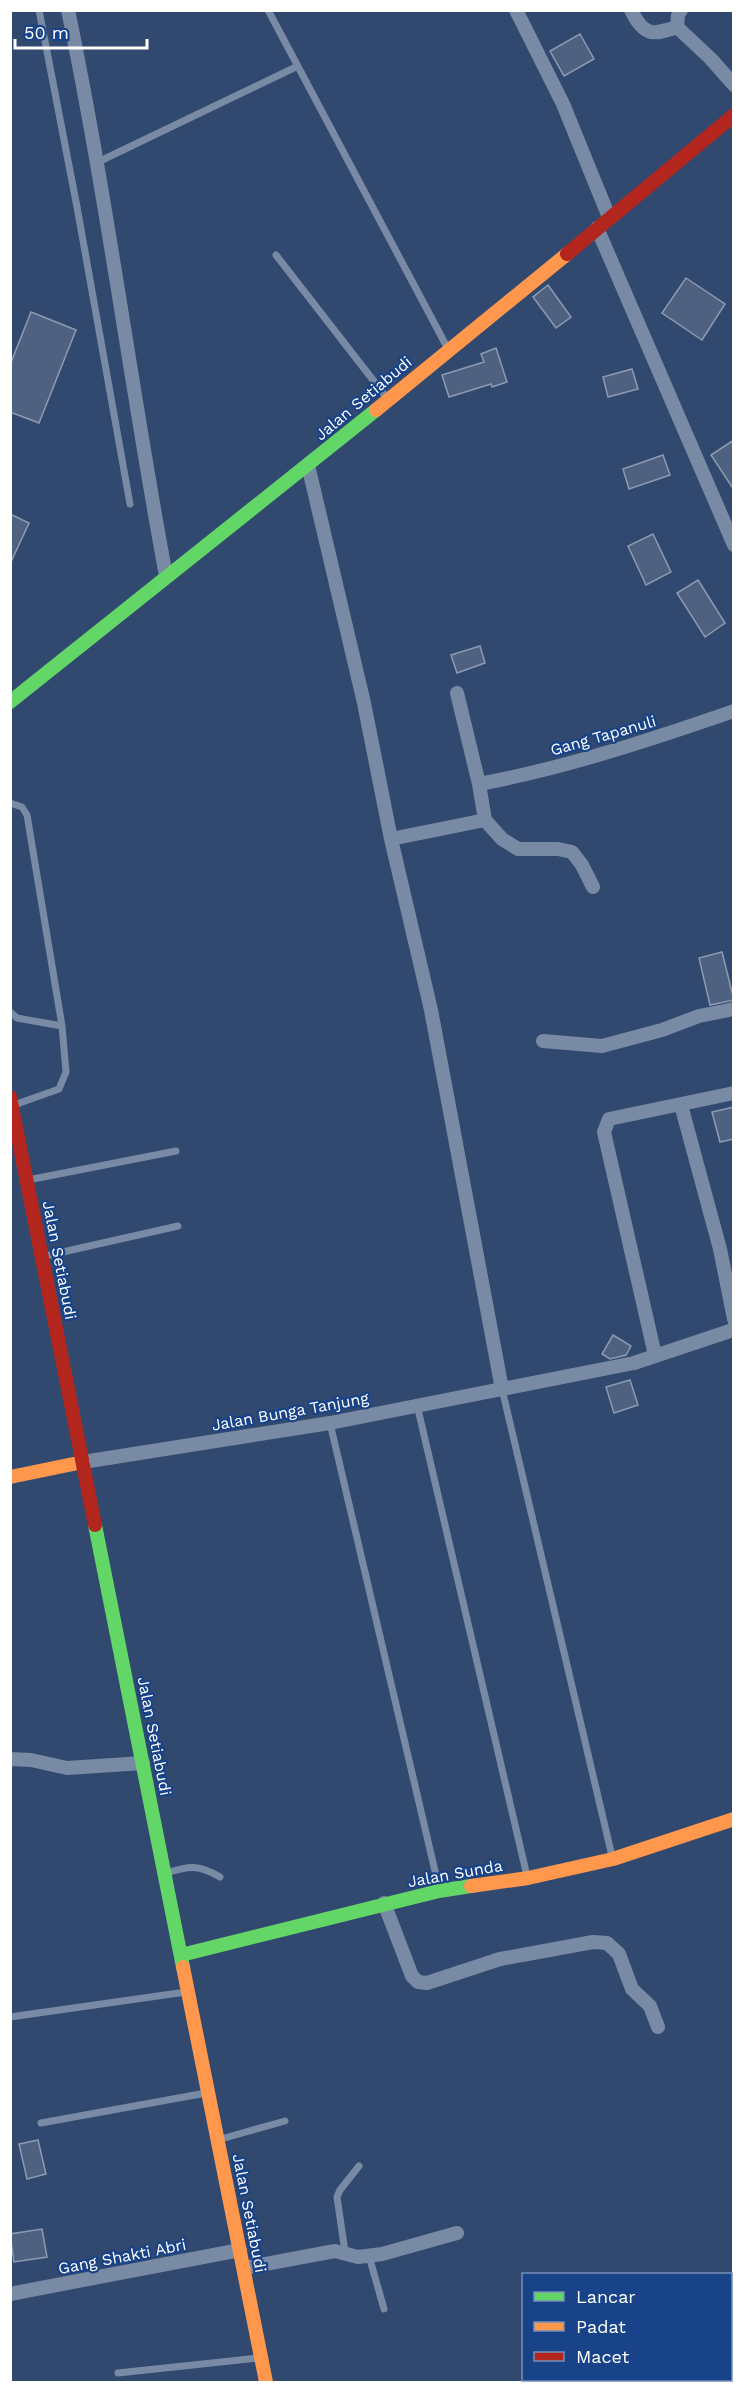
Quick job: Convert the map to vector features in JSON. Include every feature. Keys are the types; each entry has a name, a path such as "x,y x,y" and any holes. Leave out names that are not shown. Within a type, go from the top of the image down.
{"street":[{"path":"68,10 98,162 142,446 166,576"},
{"path":"516,10 563,104 609,217"},
{"path":"631,10 634,18 649,32 656,34 677,27"},
{"path":"681,10 677,27 734,85"},
{"name":"Jalan Setiabudi","path":"10,702 308,465 734,115"},
{"path":"597,228 732,540"},
{"path":"308,465 364,703 391,839 431,1015 502,1389"},
{"path":"457,693 479,784 485,820 502,839 518,849 558,849 572,852 582,865 593,887"},
{"name":"Gang Tapanuli","path":"479,784 512,778 655,738 734,711"},
{"path":"391,839 485,820"},
{"path":"543,1041 602,1046 662,1030 699,1016 734,1009"},
{"path":"655,1355 604,1132 609,1119 734,1094"},
{"name":"Jalan Setiabudi","path":"11,1103 266,2382"},
{"path":"681,1105 727,1247 734,1319"},
{"name":"Jalan Bunga Tanjung","path":"83,1462 330,1423 634,1363 734,1328"},
{"path":"10,1477 83,1462"},
{"path":"10,1758 67,1768 143,1763"},
{"name":"Jalan Sunda","path":"181,1955 384,1903 440,1891 528,1878 613,1859 734,1819"},
{"path":"384,1903 412,1976 418,1982 427,1983 500,1959 593,1942 606,1943 619,1954 632,1989 650,2006 658,2027"},
{"path":"244,2268 335,2250 358,2257 369,2256 415,2246 457,2233"},
{"name":"Gang Shakti Abri","path":"10,2294 240,2250"}],"lane":[{"path":"39,10 130,504"},
{"path":"268,10 448,350"},
{"path":"98,162 298,66"},
{"path":"276,255 387,398"},
{"path":"10,803 22,807 27,815 62,1026 66,1072 59,1089 11,1103"},
{"path":"10,1012 16,1018 62,1026"},
{"path":"27,1180 176,1151"},
{"path":"42,1256 178,1226"},
{"path":"502,1389 613,1859"},
{"path":"417,1406 528,1878"},
{"path":"330,1423 440,1891"},
{"path":"165,1873 183,1868 204,1867 220,1876"},
{"path":"10,2017 188,1991"},
{"path":"41,2123 209,2092"},
{"path":"218,2139 285,2121"},
{"path":"345,2252 337,2197 359,2166"},
{"path":"369,2256 384,2309"},
{"path":"118,2373 261,2357"}],"building":[{"path":"580,34 594,59 564,76 550,51"},
{"path":"686,278 725,304 702,340 662,313"},
{"path":"548,285 571,317 556,328 533,297"},
{"path":"31,312 76,330 39,423 10,412 10,365"},
{"path":"496,348 507,382 492,387 491,384 449,397 442,375 484,362 481,354"},
{"path":"632,369 638,389 608,397 603,377"},
{"path":"734,440 734,490 711,455"},
{"path":"663,455 670,475 629,489 623,469"},
{"path":"10,514 29,523 10,564"},
{"path":"653,534 671,572 646,585 628,546"},
{"path":"698,580 725,623 705,637 677,593"},
{"path":"480,646 485,663 457,673 451,655"},
{"path":"722,952 734,1000 710,1005 699,958"},
{"path":"734,1107 734,1139 720,1142 712,1112"},
{"path":"613,1335 631,1346 626,1355 610,1359 602,1354"},
{"path":"630,1380 638,1405 614,1413 606,1387"},
{"path":"38,2140 46,2174 27,2179 19,2144"},
{"path":"42,2229 47,2257 14,2262 10,2234"}],"traffic: fast":[{"path":"10,702 376,410"},
{"path":"95,1525 183,1967"},
{"path":"181,1955 439,1891 471,1886"}],"traffic: slow":[{"path":"376,410 567,254"},
{"path":"10,1477 83,1462"},
{"path":"471,1886 528,1878 613,1859 734,1819"},
{"path":"183,1967 266,2382"}],"traffic: jam":[{"path":"567,254 734,115"},
{"path":"10,1097 95,1525"}]}
